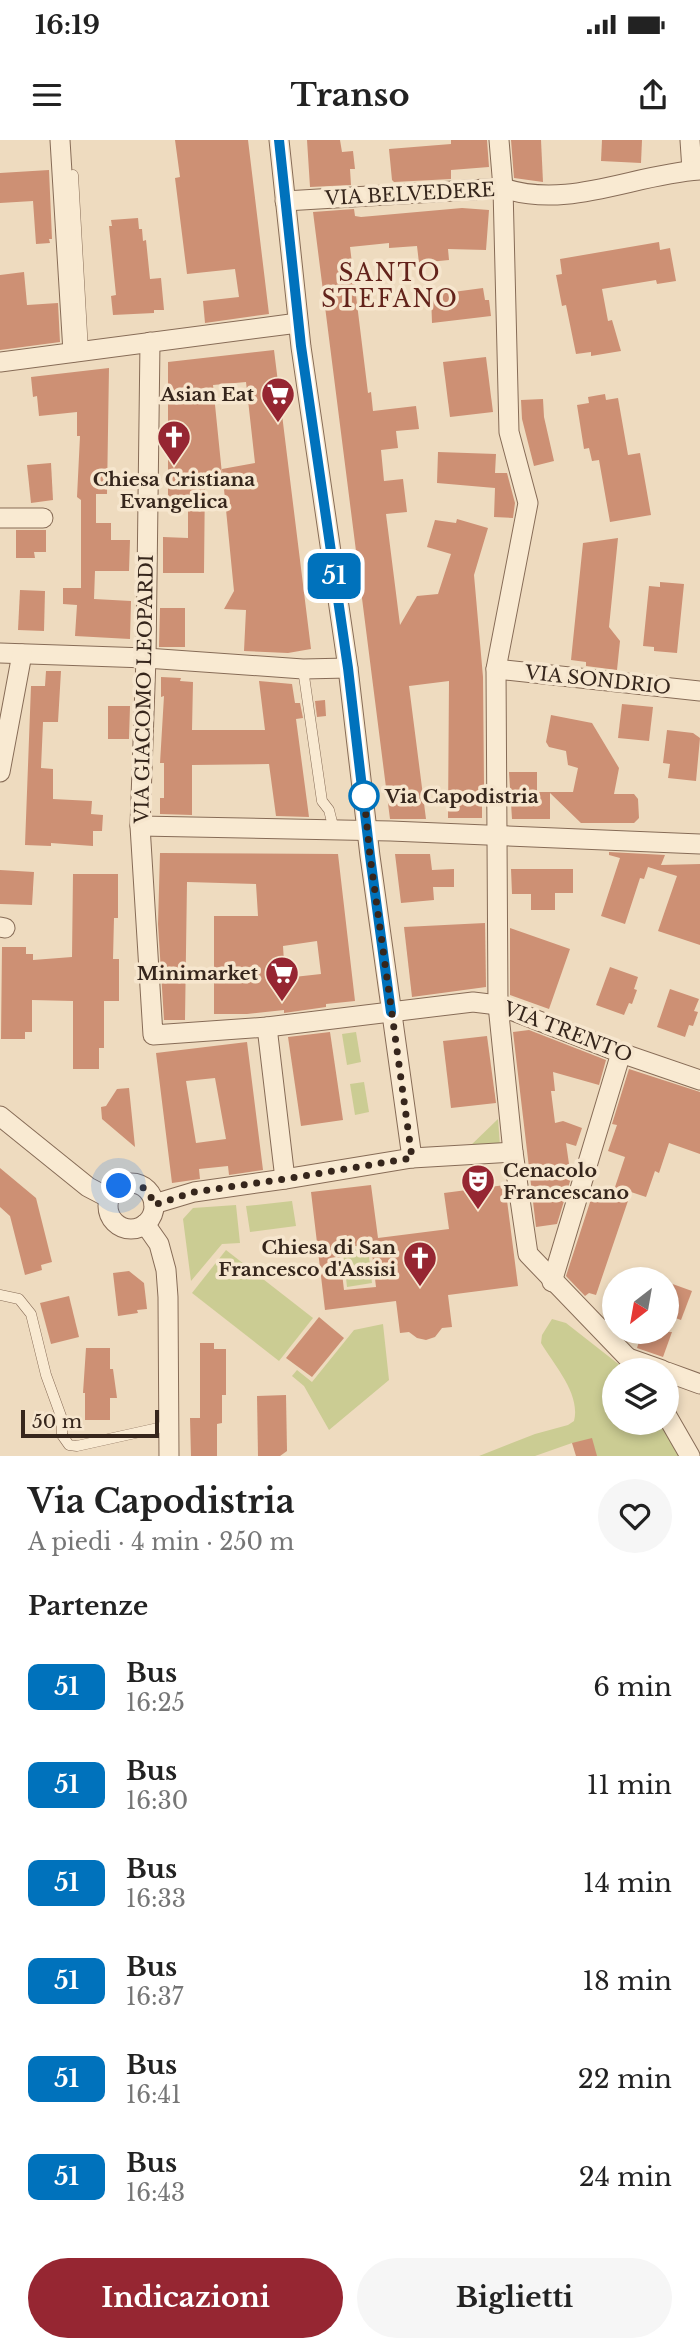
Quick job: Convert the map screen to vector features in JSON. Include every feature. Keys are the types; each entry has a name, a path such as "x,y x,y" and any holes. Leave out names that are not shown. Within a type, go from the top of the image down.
{"street":[{"path":"60,140 78,351"},
{"path":"279,140 298,323 348,668 412,1158"},
{"path":"499,140 503,188 509,432 528,503 496,669 498,1005 513,1152 528,1254 626,1358"},
{"path":"690,140 696,170"},
{"name":"VIA BELVEDERE","path":"285,201 503,188 522,195 556,197 696,170"},
{"path":"0,362 298,323"},
{"name":"VIA GIACOMO LEOPARDI","path":"150,342 146,658 140,826 153,1035"},
{"path":"0,518 43,517"},
{"path":"0,653 146,658 303,669 348,668"},
{"path":"0,772 22,654"},
{"name":"VIA SONDRIO","path":"496,669 700,691"},
{"path":"140,826 368,830 700,844"},
{"name":"VIA TRENTO","path":"153,1035 267,1027 473,1002 498,1005 621,1053 700,1080"},
{"path":"267,1027 285,1179"},
{"path":"552,1282 621,1053"},
{"path":"0,1116 88,1187 109,1198"},
{"path":"154,1205 194,1192 412,1158 513,1152"},
{"path":"134,1184 148,1191 154,1205 145,1224 131,1229 117,1225 109,1213 109,1198 119,1186 134,1184"},
{"path":"145,1224 159,1244 166,1270 169,1456"},
{"path":"679,1376 700,1384"},
{"path":"678,1435 690,1456"}],"lane":[{"path":"73,175 78,351"},
{"path":"303,669 322,801 329,810 334,830"},
{"path":"0,1295 19,1299 32,1314 46,1375 62,1419 62,1435 69,1445 76,1446 167,1426"}],"green space":[{"path":"356,1032 361,1062 347,1065 342,1034"},
{"path":"364,1082 369,1112 355,1115 350,1084"},
{"path":"498,1119 500,1146 467,1149"},
{"path":"292,1201 296,1226 250,1232 246,1206"},
{"path":"236,1205 240,1243 222,1244 191,1281 183,1219 193,1208"},
{"path":"368,1248 372,1283 347,1287 343,1251"},
{"path":"226,1250 313,1318 279,1361 192,1293"},
{"path":"552,1319 566,1323 611,1358 602,1358 602,1435 668,1435 680,1456 597,1456 572,1443 535,1456 479,1456 574,1421 574,1401 570,1390 541,1343 542,1335"},
{"path":"383,1324 389,1380 329,1430 304,1386 292,1376 297,1370 312,1382 354,1330"}],"building":[{"path":"175,140 248,140 269,314 205,323 203,301 239,297 235,269 187,274 175,178 180,177"},
{"path":"307,140 340,140 342,152 353,151 355,169 350,169 351,185 310,187"},
{"path":"451,140 487,140 489,167 451,170 451,179 392,180 389,149 451,144"},
{"path":"511,140 541,140 543,182 514,178"},
{"path":"602,140 642,140 641,163 601,161"},
{"path":"49,170 52,239 49,239 50,243 36,244 33,201 0,203 0,173"},
{"path":"462,208 489,210 486,250 448,249 449,260 419,263 417,246 389,248 389,243 350,247 368,393 371,392 373,411 416,406 419,429 396,431 398,448 381,450 384,481 403,479 407,512 386,514 400,625 417,596 438,594 451,554 427,547 435,520 456,523 457,519 488,528 474,575 483,677 482,818 448,818 449,681 409,686 426,819 390,819 313,212 354,209 355,216 361,217"},
{"path":"138,218 143,241 146,240 150,279 161,278 164,310 113,315 111,296 116,295 109,226 112,226 111,220"},
{"path":"659,242 660,250 670,248 676,281 657,284 656,280 602,289 608,321 612,320 621,351 591,356 591,352 576,354 566,305 562,306 556,275 562,274 560,259"},
{"path":"24,272 27,305 58,303 60,342 0,350 0,275"},
{"path":"483,288 485,300 489,300 491,316 432,323 431,295"},
{"path":"274,350 311,649 288,653 244,651 246,610 224,609 234,591 222,469 255,463 246,382 213,385 222,474 205,475 204,573 163,573 163,537 188,538 188,509 168,509 168,362"},
{"path":"486,357 493,412 450,417 443,362"},
{"path":"109,368 107,494 96,494 96,523 111,523 111,540 130,540 129,571 95,571 94,599 131,601 130,639 75,636 77,605 63,604 63,588 81,588 81,500 77,497 80,436 77,436 77,412 39,416 31,377"},
{"path":"605,394 606,400 618,398 628,455 640,453 651,515 610,522 599,460 592,461 589,448 584,449 577,405 589,403 588,397"},
{"path":"543,399 544,417 554,461 534,466 522,419 521,400"},
{"path":"438,452 496,454 495,473 507,473 515,503 513,518 494,517 495,488 437,483"},
{"path":"51,463 53,500 31,503 27,465"},
{"path":"16,530 46,530 46,552 34,552 35,558 16,558"},
{"path":"618,538 609,627 620,641 617,670 586,666 586,662 571,660 583,543"},
{"path":"660,582 684,584 677,653 654,651 654,647 643,646 649,586 660,587"},
{"path":"20,590 45,591 44,631 18,630"},
{"path":"160,608 185,608 185,647 159,647"},
{"path":"46,671 61,671 58,722 43,722 41,768 53,769 53,799 92,801 91,814 103,815 102,831 93,831 93,846 51,843 51,846 25,845 31,686 45,686"},
{"path":"161,677 193,682 192,730 265,730 259,681 292,684 295,703 300,703 303,718 296,719 309,817 276,816 269,764 192,765 192,815 160,814 160,798 164,798 164,763 160,763 164,696 161,697"},
{"path":"325,700 326,716 317,717 315,701"},
{"path":"622,704 653,707 649,741 618,738"},
{"path":"108,706 130,706 129,739 108,739"},
{"path":"551,715 592,723 619,768 614,794 634,794 638,799 639,818 634,823 581,823 550,793 550,819 512,819 509,772 537,772 537,792 573,792 578,768 568,765 566,751 549,747 546,742"},
{"path":"667,730 693,733 700,738 696,781 668,778 670,764 663,763"},
{"path":"609,852 665,855 661,865 700,864 700,945 658,931 677,876 648,867 644,879 640,878 625,924 601,916 620,858 609,855"},
{"path":"160,853 338,854 355,1001 284,1013 284,1010 214,1014 214,916 258,916 256,884 187,882 185,1020 164,1020 158,924","holes":["317,941 321,974 285,978 283,946"]},
{"path":"395,854 430,854 432,870 454,869 454,887 433,887 434,900 401,903"},
{"path":"511,869 573,869 573,893 555,893 555,910 531,910 531,894 512,894"},
{"path":"0,870 34,872 32,905 0,904"},
{"path":"73,874 118,874 118,918 114,918 113,959 119,959 119,1001 104,1001 104,1048 99,1048 99,1069 73,1069 73,1001 32,1000 32,1032 25,1032 25,1039 1,1039 2,947 26,947 26,954 33,954 33,960 72,957"},
{"path":"485,923 486,987 412,997 404,927"},
{"path":"510,928 570,949 549,1009 510,995"},
{"path":"610,967 638,977 632,1004 629,1003 624,1015 596,1005"},
{"path":"670,989 699,999 694,1011 698,1012 693,1026 689,1025 685,1037 657,1027"},
{"path":"529,1030 606,1060 599,1085 553,1072 555,1091 551,1091 555,1123 563,1121 582,1128 576,1146 566,1143 571,1178 557,1224 536,1227 513,1032"},
{"path":"330,1032 343,1120 301,1126 288,1037"},
{"path":"487,1036 496,1103 451,1108 443,1041"},
{"path":"247,1042 263,1170 229,1175 228,1166 199,1169 200,1179 172,1183 156,1053","holes":["215,1078 226,1139 196,1143 186,1081"]},
{"path":"629,1069 700,1092 700,1154 669,1143 659,1173 655,1171 646,1197 631,1192 606,1267 602,1267 602,1277 596,1295 589,1293 585,1296 566,1276 594,1190 612,1196 625,1157 608,1151 617,1125 612,1124"},
{"path":"129,1088 135,1147 102,1119 101,1107 106,1106 117,1089"},
{"path":"0,1168 36,1198 52,1262 41,1265 42,1270 25,1275 10,1216 0,1207"},
{"path":"371,1185 378,1238 449,1229 444,1193 505,1185 518,1286 448,1295 452,1327 442,1328 435,1337 426,1340 409,1332 400,1333 396,1301 325,1310 311,1192","holes":["371,1244 376,1287 344,1290 339,1248"]},
{"path":"129,1271 144,1283 147,1309 118,1316 113,1273"},
{"path":"679,1286 692,1291 681,1320 679,1319"},
{"path":"69,1296 79,1337 51,1344 40,1303"},
{"path":"319,1317 344,1338 312,1377 286,1358"},
{"path":"200,1343 214,1343 214,1349 226,1349 226,1395 222,1395 222,1423 217,1424 217,1456 191,1456 190,1418 200,1418"},
{"path":"638,1344 668,1344 663,1357 637,1348"},
{"path":"86,1348 110,1348 110,1369 113,1369 117,1398 110,1398 110,1420 85,1420 83,1393"},
{"path":"286,1395 287,1451 280,1456 258,1456 257,1396"},
{"path":"592,1438 597,1456 576,1456 572,1443"}],"bus line":[{"name":"51","path":"279,140 301,346 348,668 391,1012"}],"place":[{"name":"Asian Eat","path":"278,424"},
{"name":"Chiesa Cristiana Evangelica","path":"174,467"},
{"name":"Via Capodistria","path":"364,796"},
{"name":"Minimarket","path":"282,1003"},
{"name":"Cenacolo Francescano","path":"478,1211"},
{"name":"Chiesa di San Francesco d'Assisi","path":"420,1288"}],"district":[{"name":"SANTO STEFANO","path":"390,286"}],"route":[{"path":"119,1186 141,1186 148,1191 154,1205 194,1192 412,1158 363,787 364,796"}]}
